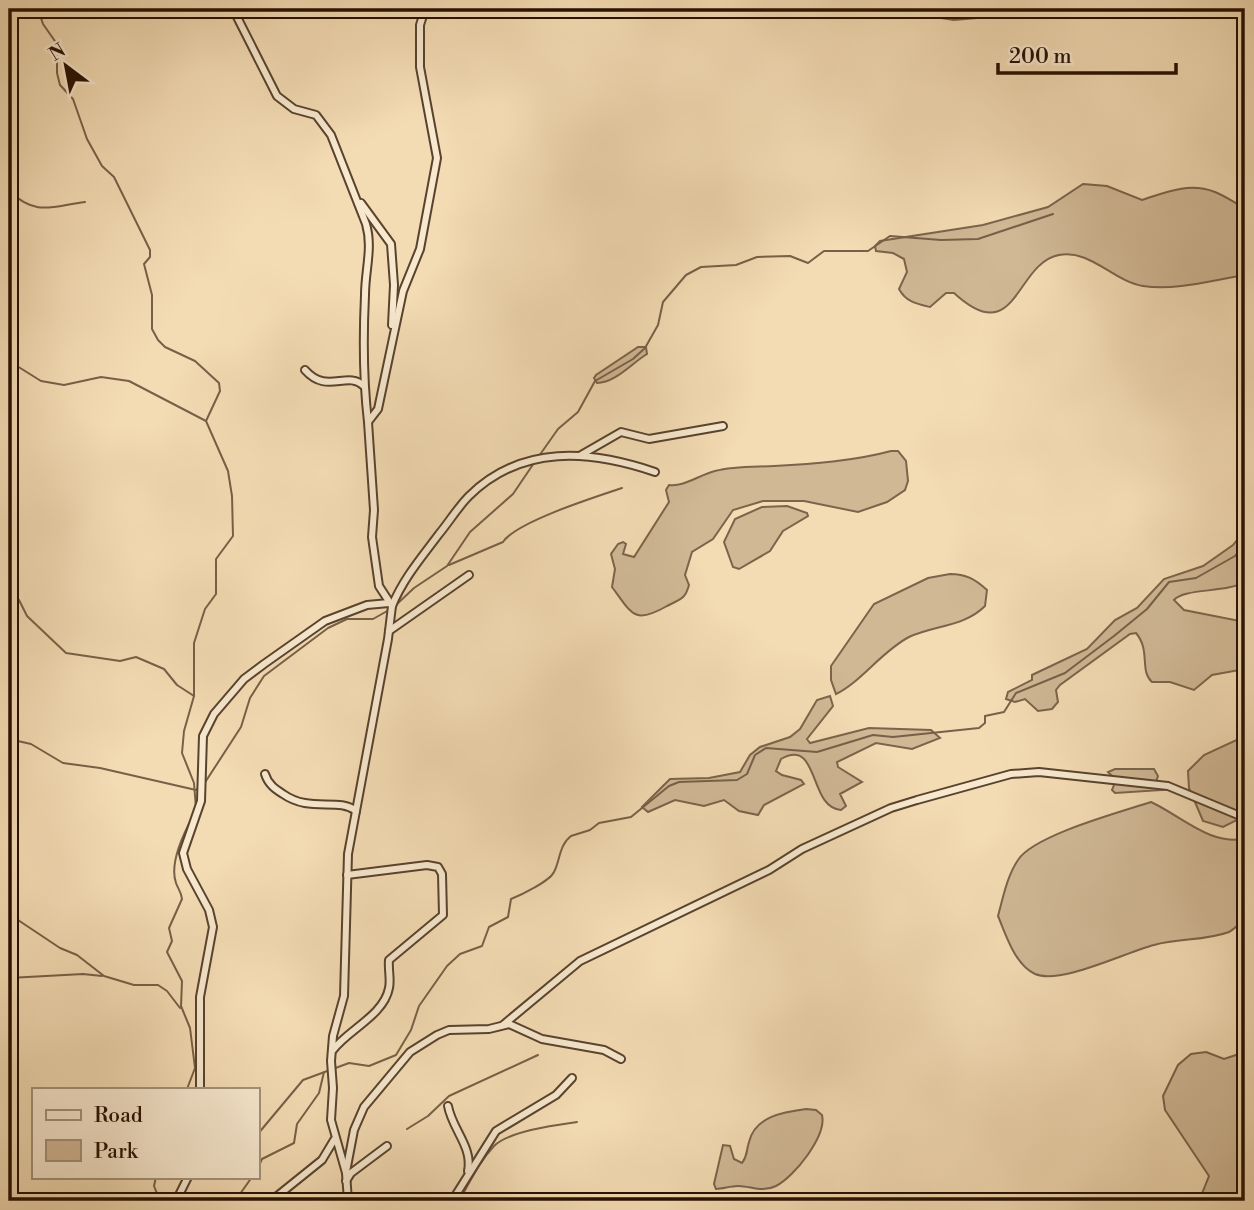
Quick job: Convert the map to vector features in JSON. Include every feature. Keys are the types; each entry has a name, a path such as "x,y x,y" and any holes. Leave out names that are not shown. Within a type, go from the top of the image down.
{"street":[{"path":"233,9 277,96 294,109 316,115 331,135 370,239 365,292 364,386 374,510 372,537 379,586 390,604"},
{"path":"391,334 407,276 420,249 437,158 420,67 420,25 425,9"},
{"path":"351,189 391,244 394,285 387,373 377,409 368,422"},
{"path":"305,370 316,381 324,383 354,380 364,386"},
{"path":"581,455 621,432 649,439 723,426"},
{"path":"348,1201 346,1177 331,1120 332,1052 344,996 347,876 356,811 389,631 390,604 401,584 469,495 507,469 529,459 581,455 614,458 655,472"},
{"path":"389,631 469,575"},
{"path":"200,1088 200,997 213,927 206,903 187,869 183,853 201,801 203,736 215,713 244,679 264,664 325,621 367,605 390,604"},
{"path":"503,1025 580,961 769,870 802,849 891,808 917,800 1011,774 1040,772 1168,786 1245,818"},
{"path":"265,774 272,787 298,805 337,806 356,811"},
{"path":"332,1052 344,1036 365,1022 386,996 390,986 389,960 443,915 442,874 438,867 427,865 347,876"},
{"path":"346,1177 359,1115 410,1052 449,1030 476,1030 503,1025 518,1027 542,1039 604,1050 621,1059"},
{"path":"452,1201 467,1180 480,1152 496,1131 556,1096 572,1078"},
{"path":"449,1107 450,1117 470,1160 467,1180"},
{"path":"271,1201 322,1160 335,1139"},
{"path":"346,1177 387,1146"},
{"path":"176,1201 188,1178"}],"green space":[{"path":"882,9 1082,9 954,20"},
{"path":"1083,184 1107,186 1142,200 1178,189 1205,189 1245,208 1245,275 1181,286 1143,286 1081,257 1059,255 1044,261 1014,299 1003,309 991,313 975,308 954,293 946,293 930,307 912,302 899,289 907,272 904,259 893,253 876,251 875,246 880,241 983,225 1048,207"},
{"path":"638,347 646,347 647,354 617,376 597,383 594,378 596,375"},
{"path":"898,451 906,461 908,481 905,490 887,502 858,512 804,501 763,501 733,510 713,539 692,552 685,575 689,585 686,594 681,598 656,612 640,615 629,610 612,587 615,569 611,554 618,544 623,542 626,544 623,554 634,557 669,502 666,490 669,485 729,468 833,462"},
{"path":"787,506 807,513 808,516 783,531 770,551 739,569 733,567 724,542 735,519 762,507"},
{"path":"1245,530 1245,582 1227,588 1179,596 1174,600 1184,610 1245,622 1245,669 1212,675 1194,690 1170,682 1152,682 1146,672 1143,647 1136,633 1130,634 1060,685 1056,690 1058,702 1052,709 1038,711 1025,699 1015,702 1006,699 1008,692 1032,680 1032,675 1087,649 1115,620 1137,608 1164,579 1203,566 1233,545"},
{"path":"950,574 970,578 987,590 985,606 959,622 909,637 836,694 831,680 831,666 874,604 928,578"},
{"path":"830,696 833,706 807,739 810,743 869,728 931,730 940,738 912,749 876,743 837,762 838,767 862,782 840,794 846,806 841,810 831,806 823,798 808,765 802,757 793,755 781,759 776,771 801,780 804,784 764,805 758,815 739,811 724,800 704,806 675,800 648,812 642,807 670,779 709,778 740,772 750,755 760,747 790,737 800,729 817,700"},
{"path":"1245,736 1245,816 1223,827 1203,821 1189,788 1188,771 1204,755"},
{"path":"1115,769 1154,769 1158,776 1156,782 1163,790 1115,793 1112,790 1116,780 1108,772"},
{"path":"1151,802 1208,834 1232,840 1245,839 1245,918 1229,932 1154,945 1077,972 1046,976 1028,970 1012,949 998,916 1008,880 1018,860 1027,851 1059,833"},
{"path":"1206,1052 1224,1059 1245,1052 1245,1201 1199,1201 1209,1176 1165,1110 1163,1096 1178,1065 1191,1054"},
{"path":"806,1109 816,1110 822,1115 822,1124 808,1155 791,1174 771,1188 738,1186 716,1189 714,1184 723,1145 730,1146 734,1159 742,1163 757,1126 772,1117"}],"waterway":[{"path":"38,9 43,24 57,44 57,73 60,85 73,99 87,139 102,166 114,177 150,250 150,257 144,264 152,295 152,329 165,347 195,361 219,383 220,391 206,421 228,471 233,536 216,559 216,594 205,609 194,643 194,696 184,731 182,753 194,783 196,808"},
{"path":"9,191 37,207 85,202"},
{"path":"539,456 558,429 578,412 595,381 633,359 645,348 658,325 663,302 686,275 701,267 736,265 757,257 790,256 808,263 824,251 868,251 890,236 941,240 978,239 1053,214"},
{"path":"9,361 41,381 64,385 101,377 129,381 206,421"},
{"path":"396,605 414,588 447,566 470,532 513,494 534,463"},
{"path":"449,565 503,542 511,534 539,518 622,488"},
{"path":"259,1133 303,1080 349,1063 369,1066 396,1055 411,1030 419,1006 447,966 460,954 482,946 489,927 508,917 511,899 551,876 564,844 571,836 590,830 599,823 631,817 669,786 679,782 737,780 747,774 755,755 766,748 817,752 873,735 893,737 979,728 985,723 985,716 1004,712 1016,693 1065,673 1114,636 1147,609 1169,582 1196,578 1235,556 1245,545"},
{"path":"9,597 19,600 27,616 66,653 120,661 136,657 164,669 177,685 194,696"},
{"path":"204,784 241,727 250,698 264,676 328,628 347,619 373,619 389,610"},
{"path":"9,739 31,744 63,763 100,768 196,790 200,787"},
{"path":"187,1088 195,1068 190,1028 181,1006 182,981 167,952 172,941 169,928 182,899 174,875 174,866 182,839 193,816"},
{"path":"9,914 60,948 77,955 104,976 134,985 158,985 167,991 180,1008"},
{"path":"9,978 83,974 102,976"},
{"path":"407,1129 428,1116 449,1096 538,1055"},
{"path":"259,1166 262,1159 294,1143 297,1124 319,1093 324,1072"},
{"path":"459,1201 484,1159 501,1141 533,1130 577,1122"},
{"path":"156,1178 154,1186 160,1201"},
{"path":"235,1201 251,1178"}]}
